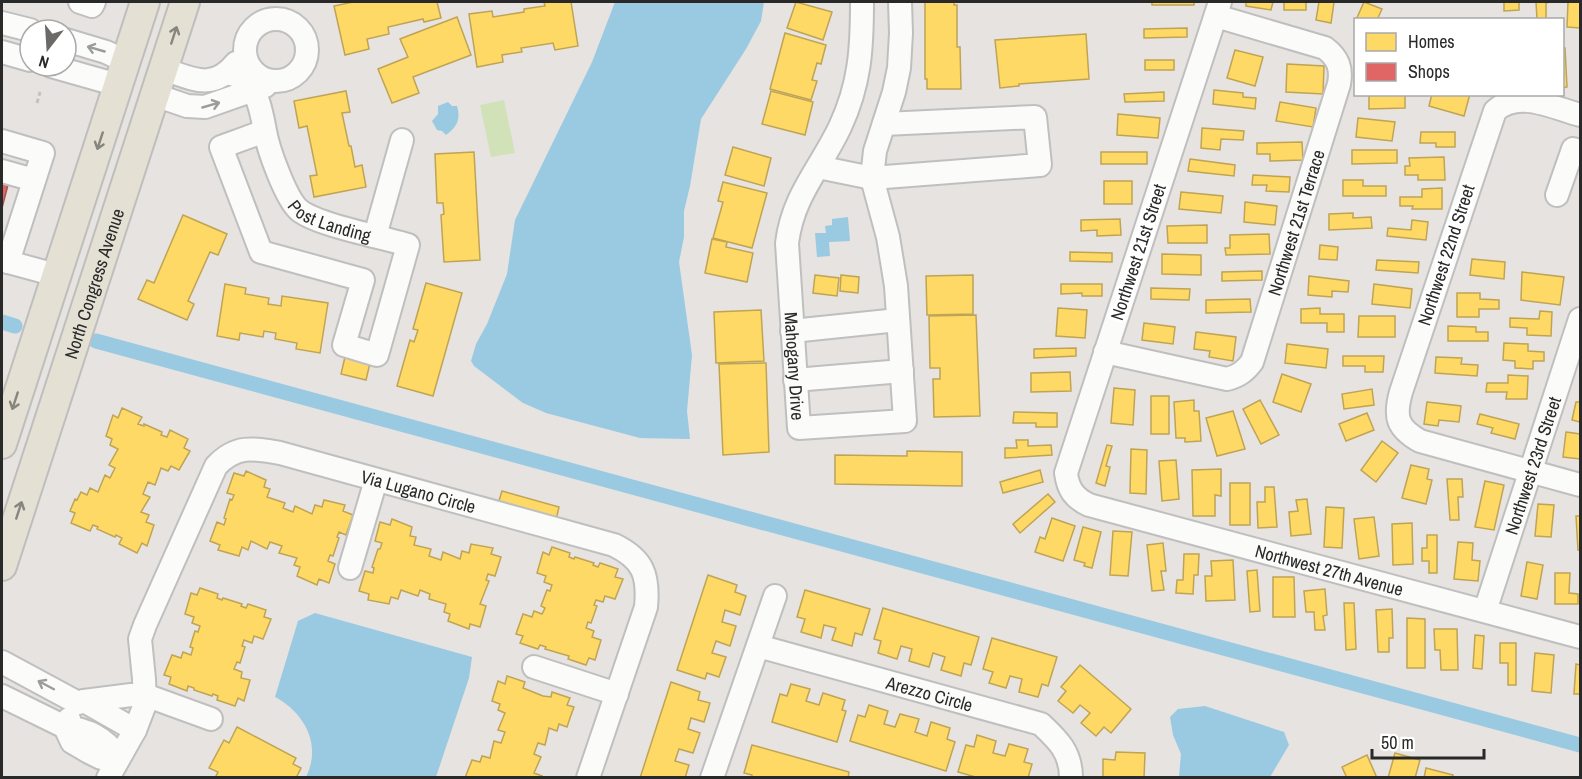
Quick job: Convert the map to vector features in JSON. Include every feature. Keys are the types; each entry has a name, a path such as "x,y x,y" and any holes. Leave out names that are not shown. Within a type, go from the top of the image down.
{"main road":[{"name":"North Congress Avenue","path":"2,566 185,2"},
{"name":"North Congress Avenue","path":"2,444 143,7"},
{"path":"143,7 159,82"},
{"path":"122,73 140,140"}],"street":[{"path":"80,2 92,6 94,2"},
{"name":"Mahogany Drive","path":"862,2 860,56 856,84 839,129 805,185 790,224 787,243 799,428 905,421 896,286 888,237 872,178 875,151 899,68 900,2"},
{"path":"279,8 305,38 306,57 303,67 296,74 205,107 187,106 159,82 201,82 228,73 250,37 272,20 279,8"},
{"name":"Northwest 21st Terrace","path":"1105,352 1227,379 1238,376 1252,362 1341,74 1339,64 1325,48 1218,9"},
{"name":"Northwest 21st Street","path":"1079,500 1072,493 1066,473 1218,9"},
{"path":"2,23 18,27"},
{"path":"250,37 246,56 254,71 268,80 279,81"},
{"path":"78,44 106,52 122,73"},
{"path":"2,52 18,57"},
{"path":"78,69 122,73"},
{"path":"228,73 244,80 246,93"},
{"name":"Post Landing","path":"246,93 252,124 265,131 287,196 301,212 329,224 408,245 396,289"},
{"name":"Northwest 22nd Street","path":"1530,472 1420,441 1410,435 1400,423 1397,414 1399,398 1491,117 1501,105 1517,99 1581,115"},
{"path":"818,167 872,178 1040,165 1035,117 884,124"},
{"path":"265,131 221,147 261,252 396,289 377,355 344,345 363,280"},
{"path":"375,236 402,140"},
{"path":"2,141 43,153 5,261 56,275"},
{"path":"1557,195 1573,149 1581,151"},
{"path":"2,171 34,180"},
{"name":"Northwest 23rd Street","path":"1485,612 1581,319"},
{"path":"792,331 898,320"},
{"path":"795,380 902,370"},
{"name":"Via Lugano Circle","path":"2,696 65,727 72,742 113,767 135,730 144,704 140,639 216,466 227,455 249,450 280,453 614,545 627,551 639,562 646,583 646,607 588,777"},
{"path":"1530,472 1581,485"},
{"path":"350,567 376,480"},
{"name":"Northwest 27th Avenue","path":"1079,500 1089,505 1581,637"},
{"path":"712,777 775,596"},
{"name":"Arezzo Circle","path":"758,646 1041,724 1060,741 1071,766 1071,777"},
{"path":"2,662 135,730"},
{"path":"534,668 617,694"},
{"path":"65,727 81,702 130,695 145,695 211,719"}],"path":[{"path":"37,103 40,92"}],"green space":[{"path":"504,100 515,153 491,157 480,105"}],"water":[{"path":"615,2 764,2 761,21 746,49 701,119 684,211 684,237 679,262 692,355 687,411 690,439 640,438 546,413 523,403 474,366 471,361 476,344 487,324 507,274 515,220 592,62"},
{"path":"448,102 452,106 457,106 459,115 455,126 446,135 437,130 432,121 438,114 438,106"},
{"path":"848,217 850,241 829,242 830,256 817,257 815,233 826,233 825,226 832,225 832,219"},
{"path":"315,613 472,657 469,678 436,777 306,777 312,753 308,731 295,712 275,697 298,621"},
{"path":"1205,706 1284,732 1289,745 1270,777 1179,777 1181,754 1173,735 1170,717 1178,709"}],"building: Homes":[{"path":"353,2 437,2 441,18 424,22 423,19 388,27 389,34 367,39 369,49 345,55 334,6"},
{"path":"544,2 571,2 578,46 555,50 553,43 521,48 522,52 502,55 503,62 477,67 469,14 492,11 493,17 545,6"},
{"path":"796,2 832,12 823,40 787,28"},
{"path":"925,2 954,2 954,5 957,5 957,47 960,47 961,89 927,89"},
{"path":"1152,2 1194,2 1194,5 1152,5"},
{"path":"1246,2 1273,2 1271,10 1246,6"},
{"path":"1284,2 1306,2 1306,10 1284,10"},
{"path":"1319,2 1334,2 1331,23 1316,20"},
{"path":"1364,2 1382,9 1378,18 1357,18"},
{"path":"1504,2 1519,2 1519,10 1504,11"},
{"path":"1536,2 1550,2 1546,3 1546,18 1537,18"},
{"path":"1568,2 1580,2 1580,28 1567,27"},
{"path":"457,17 471,55 413,77 419,93 392,103 378,69 408,57 400,39"},
{"path":"1187,28 1187,37 1144,38 1144,29"},
{"path":"785,33 826,45 821,64 817,63 812,80 817,81 811,100 770,89"},
{"path":"1086,34 1089,79 1019,84 1019,86 1000,88 995,40"},
{"path":"1564,48 1565,48 1567,87 1564,88"},
{"path":"1235,50 1263,57 1255,86 1227,78"},
{"path":"1145,60 1174,60 1174,70 1145,70"},
{"path":"1287,64 1324,66 1323,94 1286,92"},
{"path":"1214,90 1243,93 1243,97 1256,98 1255,109 1213,104"},
{"path":"346,91 350,112 342,113 355,167 362,165 366,187 314,197 310,176 317,175 307,126 299,128 294,101"},
{"path":"771,91 813,102 805,135 762,124"},
{"path":"1164,92 1164,101 1125,102 1124,94"},
{"path":"1369,96 1405,96 1405,108 1369,109"},
{"path":"1432,96 1469,96 1464,116 1429,106"},
{"path":"1280,102 1316,108 1313,127 1276,121"},
{"path":"1118,114 1160,118 1158,138 1117,135"},
{"path":"1358,118 1395,122 1392,141 1356,137"},
{"path":"1202,128 1244,131 1243,140 1221,139 1220,150 1201,148"},
{"path":"1421,132 1455,132 1455,147 1436,147 1436,143 1420,143"},
{"path":"1302,142 1303,160 1270,161 1270,154 1257,154 1257,143"},
{"path":"733,147 771,158 764,186 725,175"},
{"path":"1352,150 1397,150 1397,163 1352,164"},
{"path":"474,152 480,260 444,262 441,215 444,214 443,203 437,203 435,154"},
{"path":"1101,152 1147,152 1147,164 1101,164"},
{"path":"1444,157 1445,180 1418,180 1418,175 1405,175 1405,166 1410,166 1409,158"},
{"path":"1190,159 1235,165 1234,176 1188,171"},
{"path":"1253,175 1290,177 1289,192 1266,191 1267,185 1252,185"},
{"path":"1343,180 1363,180 1363,186 1386,186 1386,196 1343,196"},
{"path":"1104,181 1132,181 1132,204 1104,204"},
{"path":"723,182 767,193 752,248 713,238 723,202 718,201"},
{"path":"1442,188 1442,209 1412,209 1413,206 1400,206 1400,197 1422,197 1422,189"},
{"path":"1181,192 1223,196 1221,213 1179,209"},
{"path":"1245,202 1277,206 1275,225 1244,222"},
{"path":"1353,213 1353,218 1371,217 1372,228 1329,230 1329,214"},
{"path":"183,215 227,234 218,255 210,252 188,301 194,304 187,320 138,299 147,280 154,283"},
{"path":"1120,219 1121,235 1097,236 1097,230 1081,231 1081,220"},
{"path":"1412,220 1428,222 1426,240 1387,236 1388,228 1411,230"},
{"path":"1207,225 1207,243 1168,243 1167,226"},
{"path":"1269,234 1270,254 1226,255 1225,248 1230,248 1230,235"},
{"path":"712,239 727,242 726,247 753,253 747,282 705,273"},
{"path":"1320,245 1338,247 1337,260 1319,259"},
{"path":"1070,252 1112,253 1112,262 1070,261"},
{"path":"1162,254 1201,255 1201,275 1162,274"},
{"path":"1472,259 1505,262 1504,279 1470,275"},
{"path":"1377,260 1419,262 1418,273 1376,270"},
{"path":"1262,271 1262,280 1222,281 1222,272"},
{"path":"1522,272 1564,277 1560,305 1521,300"},
{"path":"815,275 839,278 837,296 813,293"},
{"path":"841,275 859,277 858,293 840,291"},
{"path":"973,275 973,314 927,315 926,276"},
{"path":"1309,276 1349,281 1348,292 1332,291 1332,297 1308,295"},
{"path":"426,283 462,293 433,396 397,386 410,340 414,342 418,330 413,329"},
{"path":"225,284 246,288 245,294 269,298 268,304 281,306 282,296 328,303 320,353 296,349 297,343 275,339 276,333 264,331 263,337 240,333 239,340 217,336"},
{"path":"1061,284 1102,284 1102,296 1082,296 1082,293 1061,294"},
{"path":"1374,284 1412,289 1410,308 1372,304"},
{"path":"1151,288 1190,289 1189,300 1151,299"},
{"path":"1457,293 1480,293 1480,299 1499,300 1499,309 1479,309 1479,317 1457,317"},
{"path":"1250,299 1251,312 1206,313 1206,300"},
{"path":"1058,308 1087,310 1085,338 1056,336"},
{"path":"1320,308 1320,314 1344,314 1344,332 1327,332 1327,323 1301,323 1301,309"},
{"path":"761,310 764,361 716,363 714,312"},
{"path":"1540,311 1552,312 1551,336 1527,335 1527,328 1510,327 1510,318 1539,319"},
{"path":"976,315 980,416 934,417 933,379 940,379 940,368 930,368 929,316"},
{"path":"1359,316 1395,316 1395,337 1358,337"},
{"path":"1144,323 1175,327 1173,344 1142,340"},
{"path":"1448,326 1476,327 1476,332 1488,332 1488,341 1448,341"},
{"path":"1196,332 1236,337 1233,361 1209,357 1210,351 1194,349"},
{"path":"1504,343 1528,344 1528,351 1544,352 1544,361 1533,361 1533,369 1515,368 1515,361 1503,360"},
{"path":"1287,344 1328,349 1326,368 1285,363"},
{"path":"1076,348 1076,356 1034,358 1034,349"},
{"path":"1343,356 1384,356 1383,372 1365,372 1365,366 1343,366"},
{"path":"345,357 370,363 366,380 341,374"},
{"path":"1436,357 1462,358 1461,364 1478,365 1477,376 1435,373"},
{"path":"766,363 769,452 723,455 719,364"},
{"path":"1070,372 1071,391 1031,392 1031,373"},
{"path":"1282,374 1311,384 1301,412 1273,402"},
{"path":"1508,375 1528,376 1527,399 1506,399 1507,392 1486,392 1487,383 1508,383"},
{"path":"1114,388 1135,390 1133,425 1111,423"},
{"path":"1372,389 1374,405 1344,409 1342,394"},
{"path":"1151,396 1169,396 1169,434 1151,434"},
{"path":"1194,400 1194,411 1199,411 1201,441 1185,442 1185,438 1176,438 1174,402"},
{"path":"1260,400 1279,435 1261,444 1243,409"},
{"path":"1427,402 1461,406 1459,422 1439,420 1438,426 1424,424"},
{"path":"1576,402 1580,402 1580,422 1572,420"},
{"path":"122,408 142,417 138,424 144,426 144,424 162,432 161,435 167,437 170,430 188,439 184,448 190,451 179,470 171,466 168,471 161,468 155,485 148,482 143,494 150,497 141,512 149,515 146,522 154,525 147,546 142,543 137,553 119,544 122,538 116,535 115,537 93,525 90,531 71,523 75,513 70,511 75,499 77,500 81,492 87,495 90,488 98,492 105,475 110,478 115,468 109,465 118,449 110,445 112,439 106,436 113,415 118,418"},
{"path":"1233,411 1245,449 1217,456 1206,418"},
{"path":"1014,412 1057,413 1057,427 1036,427 1036,423 1013,423"},
{"path":"1367,413 1374,430 1346,441 1339,424"},
{"path":"1480,414 1519,424 1515,439 1491,433 1493,428 1477,424"},
{"path":"1566,432 1580,434 1580,459 1563,457"},
{"path":"1016,440 1028,440 1028,446 1051,445 1052,455 1005,458 1005,448 1017,448"},
{"path":"1382,441 1398,453 1376,482 1361,470"},
{"path":"1107,445 1112,446 1106,466 1110,467 1105,486 1096,483"},
{"path":"1131,449 1147,450 1146,494 1130,493"},
{"path":"907,451 962,452 962,486 835,484 835,455 907,456"},
{"path":"1176,460 1179,499 1162,501 1159,461"},
{"path":"1411,465 1429,469 1427,479 1432,480 1426,504 1402,498"},
{"path":"1221,469 1221,496 1215,495 1215,516 1193,516 1192,470"},
{"path":"1040,470 1043,482 1003,493 1000,482"},
{"path":"246,471 266,480 264,487 270,489 267,497 285,503 283,508 293,512 295,506 312,514 315,505 322,507 324,500 345,505 343,511 353,515 346,535 339,532 333,556 330,555 328,561 335,564 329,583 319,579 317,585 297,576 300,567 294,565 297,558 279,553 282,546 270,542 267,549 251,541 248,550 242,547 239,556 218,550 220,545 210,541 217,522 224,525 230,499 232,500 234,495 227,493 234,473 244,476"},
{"path":"1447,479 1462,479 1463,497 1458,497 1459,520 1450,520"},
{"path":"1485,481 1504,485 1494,530 1475,527"},
{"path":"1230,483 1250,483 1250,525 1230,525"},
{"path":"1265,487 1274,487 1277,527 1258,528 1257,502 1265,502"},
{"path":"502,491 559,507 556,520 498,504"},
{"path":"1048,494 1055,502 1020,533 1013,524"},
{"path":"1307,499 1311,534 1291,536 1289,512 1298,511 1296,500"},
{"path":"1538,504 1554,505 1551,537 1535,536"},
{"path":"1326,507 1344,508 1342,548 1324,547"},
{"path":"1576,516 1580,516 1580,550 1578,550"},
{"path":"1374,517 1379,556 1359,559 1354,519"},
{"path":"1052,518 1075,526 1063,561 1035,552 1040,537 1045,539"},
{"path":"392,519 412,527 410,536 416,537 414,545 431,549 429,556 441,560 443,552 460,559 462,551 469,553 471,544 493,548 491,554 501,557 495,576 488,574 486,580 489,581 480,604 486,606 480,627 470,624 469,629 448,621 450,614 444,612 446,604 429,599 430,594 420,590 418,596 401,590 398,599 391,597 389,604 368,600 369,594 359,591 365,571 373,573 374,568 372,567 382,543 375,541 380,522 390,525"},
{"path":"1412,523 1413,564 1393,565 1392,524"},
{"path":"1083,527 1101,532 1092,568 1074,560"},
{"path":"1113,531 1132,532 1128,576 1110,575"},
{"path":"1427,535 1437,535 1437,573 1429,573 1429,561 1422,561 1422,548 1427,548"},
{"path":"1458,542 1473,543 1472,560 1480,561 1478,581 1454,579"},
{"path":"1163,543 1166,571 1161,571 1164,590 1152,591 1147,545"},
{"path":"552,547 570,553 569,557 594,563 593,565 598,567 600,563 618,569 615,577 623,579 615,599 605,596 603,602 596,600 594,605 597,606 591,623 588,622 586,628 594,631 592,637 601,640 595,660 589,658 586,665 540,645 538,649 520,643 523,636 516,634 523,614 532,617 534,611 542,614 545,608 541,606 547,590 550,591 552,585 544,582 546,576 537,573 543,552 549,555"},
{"path":"1184,554 1199,554 1198,575 1194,575 1193,594 1176,593 1177,580 1183,580"},
{"path":"1233,560 1235,600 1206,601 1205,576 1212,576 1211,561"},
{"path":"1527,562 1543,565 1537,599 1521,596"},
{"path":"1257,570 1260,611 1250,612 1247,571"},
{"path":"1555,573 1570,573 1569,593 1578,594 1578,604 1555,604"},
{"path":"708,575 737,585 735,592 746,596 740,615 725,610 722,622 736,626 730,646 716,641 712,653 726,657 719,677 707,673 705,679 677,670"},
{"path":"1273,577 1294,577 1295,617 1273,617"},
{"path":"200,588 218,594 217,598 242,604 241,606 246,608 248,604 266,610 264,617 271,619 263,639 254,636 252,643 244,640 242,646 245,647 240,663 237,662 234,669 242,672 241,678 250,680 244,701 238,698 235,706 217,700 218,696 213,694 212,696 188,686 187,691 169,684 171,677 164,675 172,655 181,658 183,652 191,655 193,648 190,647 195,631 198,632 200,626 192,623 194,617 185,614 191,593 197,595"},
{"path":"1325,589 1327,615 1323,616 1325,630 1315,630 1314,612 1306,612 1304,591"},
{"path":"805,590 870,609 862,635 855,633 852,646 832,640 836,628 824,625 821,638 801,632 805,619 797,617"},
{"path":"1344,603 1354,603 1356,649 1346,650"},
{"path":"883,608 979,637 971,665 964,663 961,676 941,670 945,657 933,653 929,667 909,661 912,649 901,646 897,659 878,653 881,641 874,639"},
{"path":"1392,609 1393,638 1389,638 1389,652 1378,652 1376,610"},
{"path":"1407,618 1425,619 1425,668 1407,668"},
{"path":"1434,629 1457,629 1458,670 1441,670 1440,650 1435,650"},
{"path":"1475,635 1484,636 1482,669 1473,668"},
{"path":"992,638 1057,657 1048,686 1042,684 1038,697 1019,692 1022,679 1010,676 1006,688 989,683 993,672 983,669"},
{"path":"1500,643 1516,643 1516,685 1508,685 1508,663 1500,663"},
{"path":"1535,653 1554,655 1551,693 1532,691"},
{"path":"1576,664 1580,665 1580,694 1574,694"},
{"path":"1080,665 1131,709 1111,733 1104,727 1096,736 1081,723 1090,713 1080,705 1073,713 1058,701 1066,691 1061,687"},
{"path":"507,676 525,682 523,688 543,696 551,697 552,692 570,698 567,705 574,707 567,727 559,724 557,731 549,728 545,745 538,743 534,754 541,757 534,773 542,776 541,778 465,778 472,760 480,762 482,756 490,758 494,741 501,743 505,732 498,730 505,713 498,710 500,704 492,701 498,681 505,684"},
{"path":"671,682 700,692 698,700 710,703 704,722 691,718 688,729 700,733 693,753 679,749 675,761 689,765 685,778 640,778"},
{"path":"791,684 810,689 806,701 819,705 823,693 845,700 842,710 846,711 837,742 772,722 780,694 787,696"},
{"path":"869,705 888,711 884,724 895,727 900,714 919,719 915,732 927,736 931,722 950,728 947,739 955,742 946,771 850,741 858,715 865,717"},
{"path":"237,727 296,758 293,764 301,768 296,778 215,778 218,772 209,768 224,740 229,743"},
{"path":"977,735 996,741 993,753 1005,756 1009,744 1028,749 1024,762 1032,764 1028,778 979,778 958,772 966,745 974,747"},
{"path":"752,745 849,772 848,778 751,778 752,775 744,773"},
{"path":"1116,752 1145,753 1144,778 1103,778 1103,759 1115,760"},
{"path":"1395,753 1420,760 1415,778 1388,778"},
{"path":"1367,755 1377,778 1347,778 1342,767"},
{"path":"1426,768 1453,775 1452,778 1424,778"}],"building: Shops":[{"path":"2,179 9,181 2,208"}],"waterway":[{"path":"2,322 15,326"},
{"path":"96,341 1580,745"}]}
